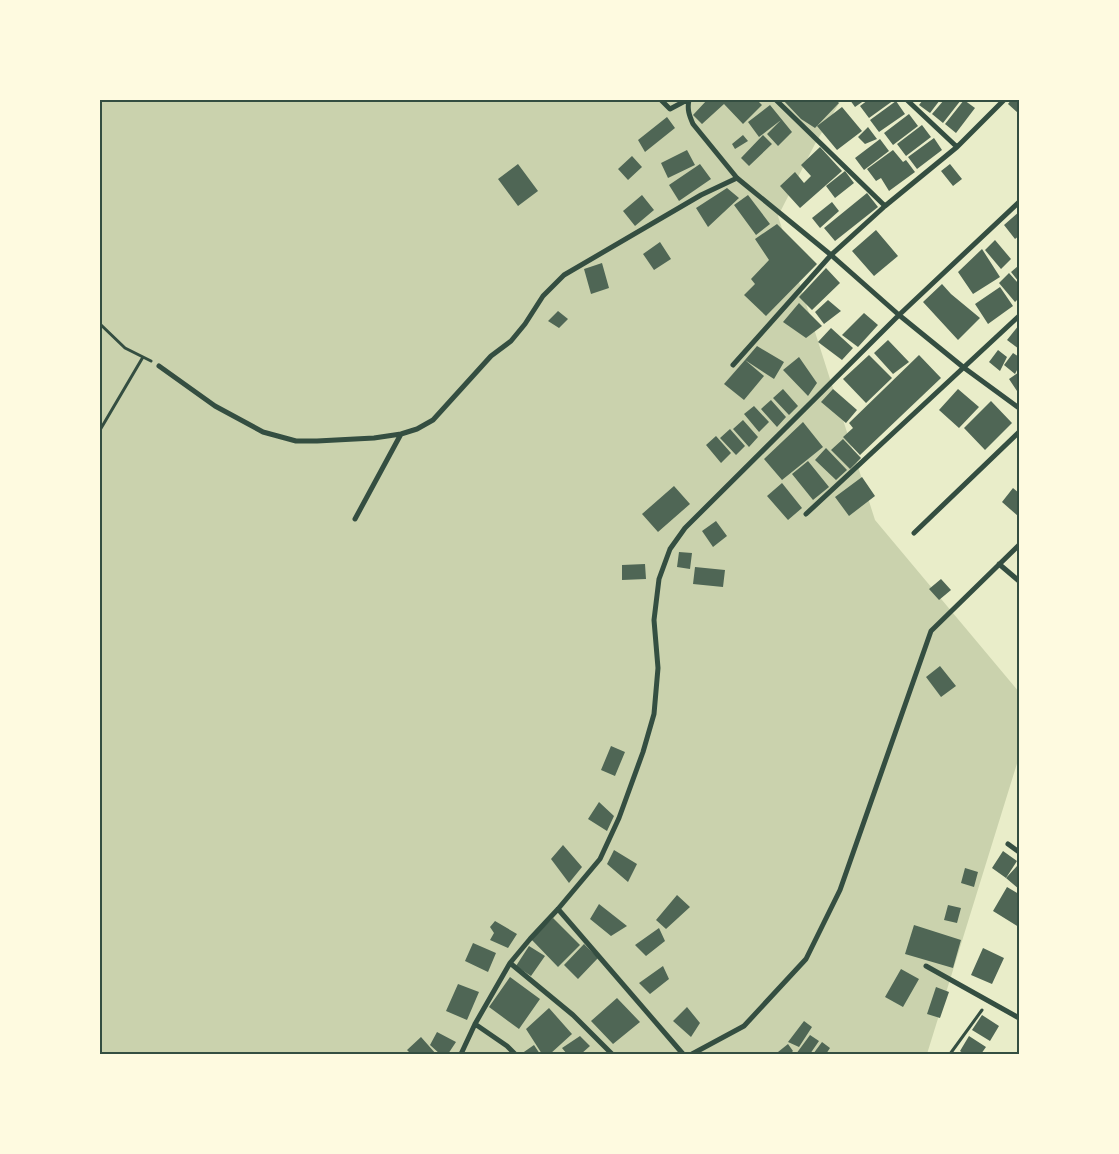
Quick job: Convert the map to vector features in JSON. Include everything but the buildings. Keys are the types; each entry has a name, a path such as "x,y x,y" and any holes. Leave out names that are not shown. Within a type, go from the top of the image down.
{"street":[{"path":"661,100 670,109 688,100"},
{"path":"688,100 687,106 693,124 738,178 831,255 899,315 963,367 1019,408"},
{"path":"776,100 885,206"},
{"path":"907,100 957,147"},
{"path":"733,365 831,255 885,206 957,147 1004,100"},
{"path":"159,366 215,406 263,432 296,441 374,438 401,434 417,429 433,420 491,356 511,341 526,324 543,296 564,275 701,195 738,178"},
{"path":"461,1054 475,1024 510,963 600,858 619,818 643,752 654,714 658,668 654,620 660,579 670,549 685,528 899,315 1019,202"},
{"path":"806,514 1019,316"},
{"path":"914,533 1019,432"},
{"path":"355,519 401,434"},
{"path":"692,1054 744,1026 806,959 840,890 931,631 1019,545"},
{"path":"1000,564 1019,581"},
{"path":"1008,844 1019,852"},
{"path":"558,909 683,1054"},
{"path":"510,963 573,1015 612,1054"},
{"path":"926,966 1019,1018"},
{"path":"475,1024 507,1046 515,1054"}],"path":[{"path":"100,324 125,348 159,366"},
{"path":"100,430 143,358"},
{"path":"950,1054 988,1001"}],"green space":[{"path":"100,100 841,100 815,144 778,216 875,520 1019,692 1019,757 927,1054 100,1054"}]}
